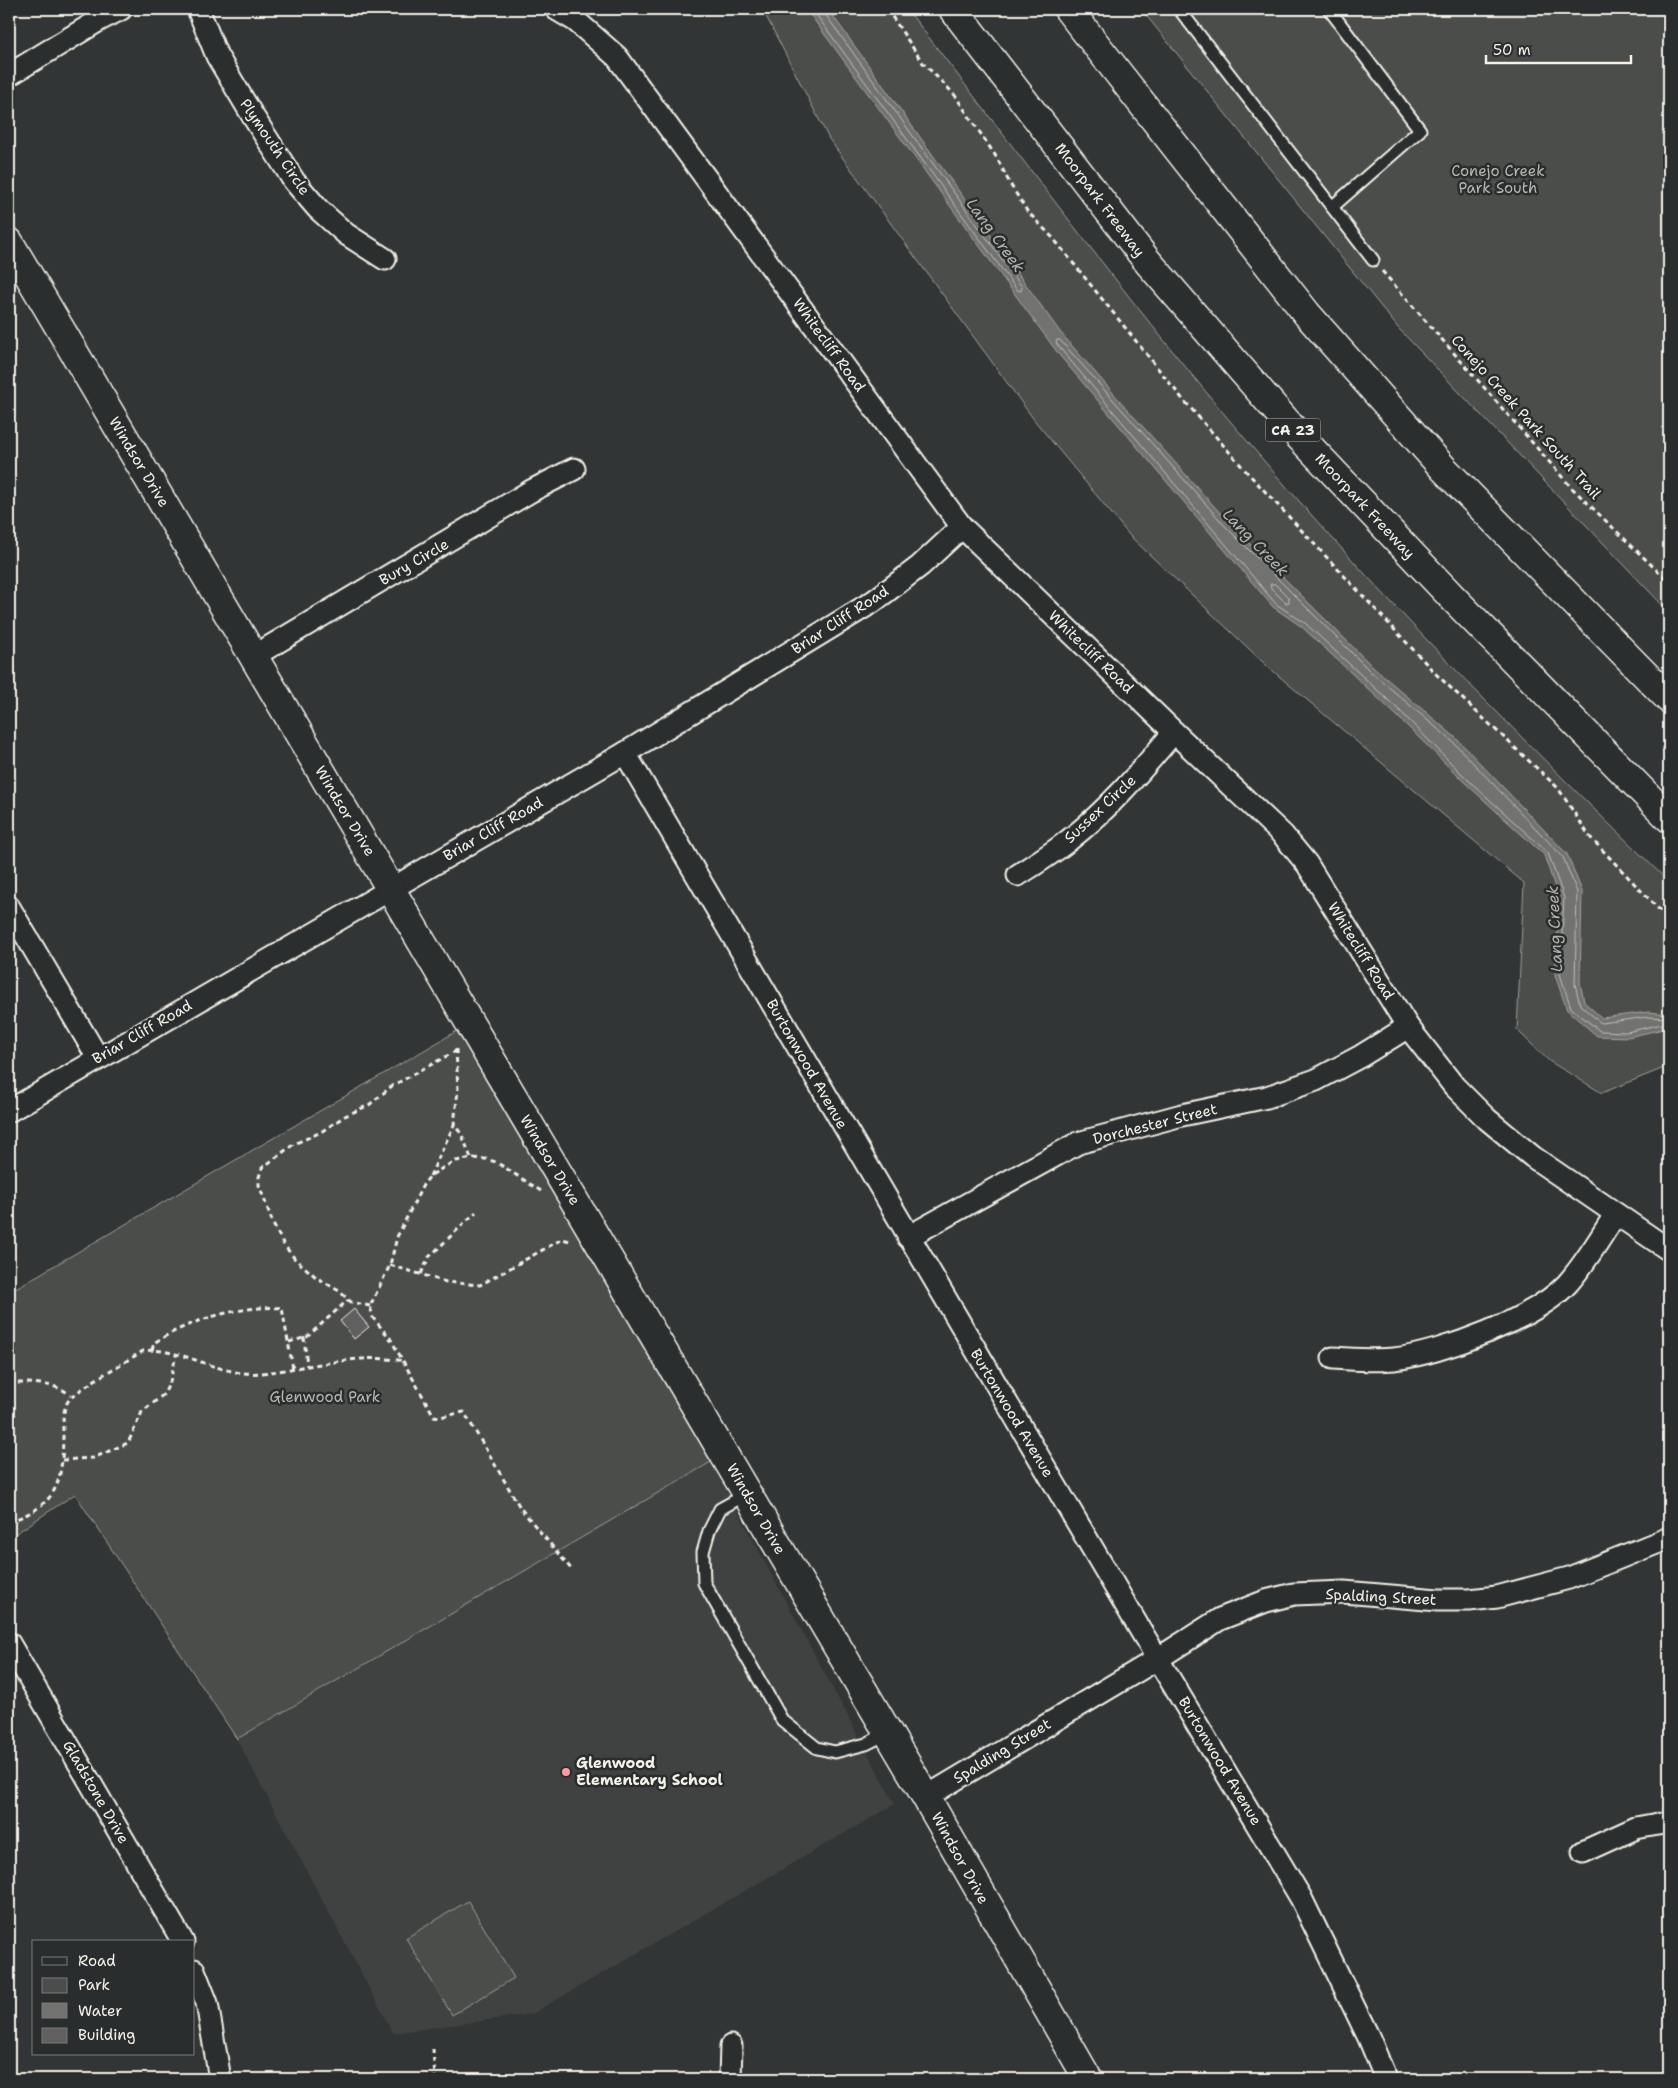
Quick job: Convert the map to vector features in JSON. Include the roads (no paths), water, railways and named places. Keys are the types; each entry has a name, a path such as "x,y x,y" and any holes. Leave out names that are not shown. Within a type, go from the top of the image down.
{"main road":[{"name":"Moorpark Freeway","path":"953,9 1148,262 1298,436 1452,597 1669,818"},
{"path":"1069,9 1307,314 1444,469 1669,699"},
{"name":"Windsor Drive","path":"9,242 926,1797 1088,2079"}],"street":[{"path":"9,75 101,19 121,9"},
{"name":"Plymouth Circle","path":"198,9 217,56 294,181 318,209 339,228 385,259"},
{"name":"Whitecliff Road","path":"556,9 576,21 617,57 962,527 1283,835 1307,864 1408,1026 1454,1086 1487,1119 1533,1157 1615,1215 1669,1250"},
{"name":"Bury Circle","path":"254,656 531,491 574,469"},
{"name":"Briar Cliff Road","path":"9,1111 625,753 874,601 920,566 962,527"},
{"name":"Sussex Circle","path":"1018,875 1068,841 1092,821 1126,788 1174,732"},
{"name":"Burtonwood Avenue","path":"625,753 908,1238 1301,1898 1369,2038 1386,2079"},
{"path":"9,907 98,1058"},
{"name":"Dorchester Street","path":"908,1238 1078,1143 1182,1115 1283,1092 1316,1080 1361,1056 1408,1026"},
{"path":"1333,1358 1393,1359 1414,1356 1442,1349 1473,1337 1532,1310 1567,1284 1615,1215"},
{"name":"Spalding Street","path":"926,1797 1159,1658 1220,1619 1266,1601 1294,1594 1344,1592 1438,1600 1469,1600 1497,1597 1569,1578 1669,1538"},
{"name":"Gladstone Drive","path":"9,1643 182,1940"},
{"path":"1584,1852 1636,1828 1669,1822"},
{"path":"195,1973 207,2003 220,2079"},
{"path":"730,2079 731,2046"}],"lane":[{"path":"1179,9 1373,260"},
{"path":"1329,9 1420,130 1332,207"},
{"path":"747,1494 720,1509 708,1531 703,1552 704,1583 782,1720 817,1748 835,1752 866,1744 888,1733"}],"water":[{"path":"806,9 828,9 1060,332 1231,525 1374,668 1455,737 1567,854 1582,891 1580,982 1584,1002 1602,1018 1648,1012 1669,1014 1669,1029 1628,1037 1597,1036 1567,1010 1555,975 1559,899 1544,855 1462,780 1302,627 1273,607 1060,356"}],"place":[{"name":"Glenwood Elementary School","path":"566,1772"}],"park label":[{"name":"Conejo Creek Park South","path":"1498,180"},
{"name":"Glenwood Park","path":"325,1397"}],"water label":[{"name":"Lang Creek","path":"996,235"},
{"name":"Lang Creek","path":"1256,542"},
{"name":"Lang Creek","path":"1554,929"}]}
